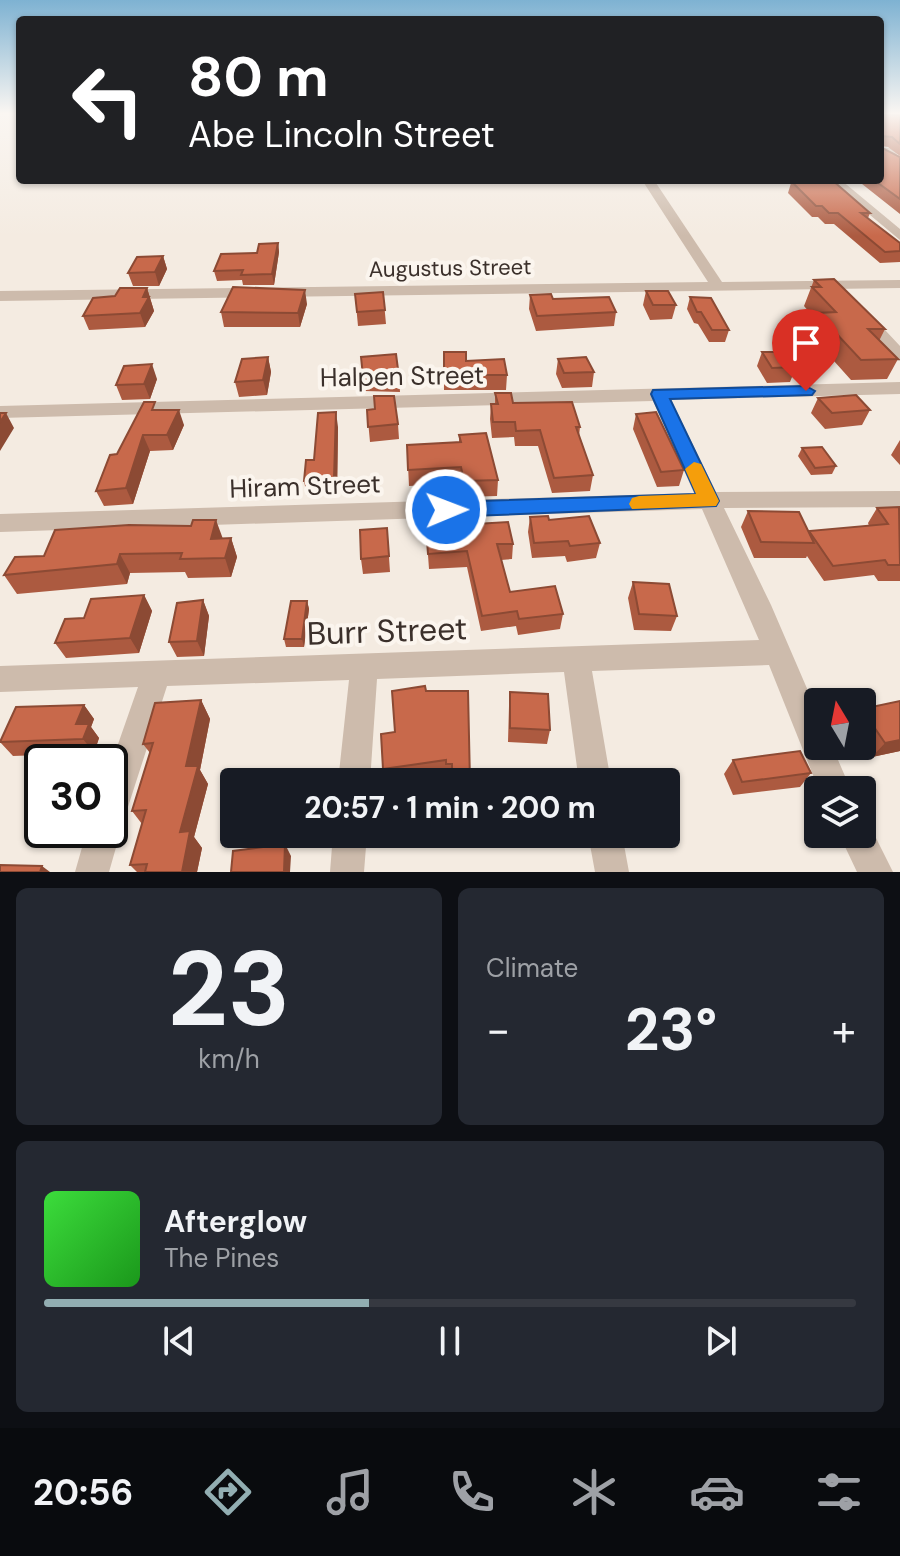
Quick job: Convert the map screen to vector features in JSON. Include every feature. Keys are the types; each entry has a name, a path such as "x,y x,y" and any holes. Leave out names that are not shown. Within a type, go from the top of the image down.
{"street":[{"path":"651,184 717,285"},
{"path":"839,184 900,236"},
{"path":"834,283 900,356"},
{"name":"Augustus Street","path":"0,296 900,284"},
{"name":"Halpen Street","path":"0,412 377,401 467,402 900,388"},
{"path":"659,394 777,652 829,776"},
{"name":"Hiram Street","path":"0,523 709,501 900,499"},
{"name":"Burr Street","path":"0,679 777,652"},
{"path":"576,660 593,768"},
{"path":"355,768 364,665"},
{"path":"128,760 157,674"},
{"path":"92,872 99,848"},
{"path":"347,872 349,848"},
{"path":"608,848 612,872"},
{"path":"863,848 876,872"}],"building":[{"path":"884,155 900,157 900,199 879,184 884,184"},
{"path":"794,184 837,184 870,213 861,213 900,243 900,251 885,252 838,213 829,213 822,206 816,206"},
{"path":"278,243 272,274 241,275 243,270 214,271 221,254 257,253 259,244"},
{"path":"163,256 155,272 128,273 137,257"},
{"path":"834,279 885,329 868,329 898,359 861,360 834,331 810,332 794,314 836,312 812,287 821,287 814,280"},
{"path":"233,287 305,290 298,313 221,312"},
{"path":"120,288 147,288 143,297 149,297 140,313 83,316 93,298 115,296"},
{"path":"646,291 668,291 676,305 653,305"},
{"path":"383,292 385,310 357,312 355,294"},
{"path":"551,294 553,299 609,297 616,312 537,316 530,295"},
{"path":"690,297 711,298 729,330 712,330 701,312 697,312"},
{"path":"444,352 466,352 466,361 504,359 507,375 444,375"},
{"path":"762,352 785,352 796,367 772,368"},
{"path":"396,354 399,377 363,376 361,357"},
{"path":"268,357 263,380 235,382 242,359"},
{"path":"586,357 594,372 564,373 558,359"},
{"path":"152,364 144,384 116,385 124,366"},
{"path":"495,393 511,393 513,403 572,402 580,427 576,427 593,475 554,478 540,430 516,431 515,422 493,422 491,404 498,404"},
{"path":"856,395 870,410 832,413 818,398"},
{"path":"374,396 394,396 398,424 368,427 367,410 375,409"},
{"path":"144,402 155,402 152,410 179,410 167,435 143,435 126,488 96,491 110,455 117,454"},
{"path":"336,412 334,478 304,481 306,460 314,460 318,413"},
{"path":"656,412 684,470 661,472 636,414"},
{"path":"486,433 498,480 464,481 461,467 408,470 407,445 461,442 459,435"},
{"path":"822,447 836,466 815,468 802,448"},
{"path":"899,507 900,565 888,565 885,560 833,566 809,531 888,524 877,508"},
{"path":"748,511 799,512 814,543 761,542"},
{"path":"548,516 549,520 589,516 600,543 570,546 568,541 534,543 530,517"},
{"path":"193,520 216,520 211,539 231,538 225,558 180,559 182,553 120,554 117,564 4,575 15,557 44,556 55,530 129,525 191,526"},
{"path":"508,522 513,544 497,544 510,592 555,586 563,614 519,619 517,611 482,616 467,551 428,554 426,527"},
{"path":"387,528 389,556 361,559 360,530"},
{"path":"633,582 669,584 677,616 639,614"},
{"path":"144,595 130,638 55,643 65,619 84,618 91,599"},
{"path":"203,600 197,641 169,642 177,603"},
{"path":"291,601 307,601 302,639 284,639"},
{"path":"425,686 426,691 468,691 470,768 452,768 446,760 383,768 381,734 395,732 392,691"},
{"path":"510,692 548,694 550,730 510,728"},
{"path":"201,700 186,766 198,766 180,832 190,831 182,872 145,872 147,864 130,865 146,810 132,811 153,743 143,744 155,703"},
{"path":"900,701 900,740 885,743 876,730 876,706"},
{"path":"84,705 76,724 89,724 83,739 0,742 16,707"},
{"path":"800,751 811,773 742,782 733,760"},
{"path":"285,848 284,872 231,872 233,851"},
{"path":"0,865 42,866 40,872 0,872"}],"slow traffic":[{"path":"639,504 709,501 694,469"}],"route":[{"path":"446,510 709,501 659,394 806,391"}]}
